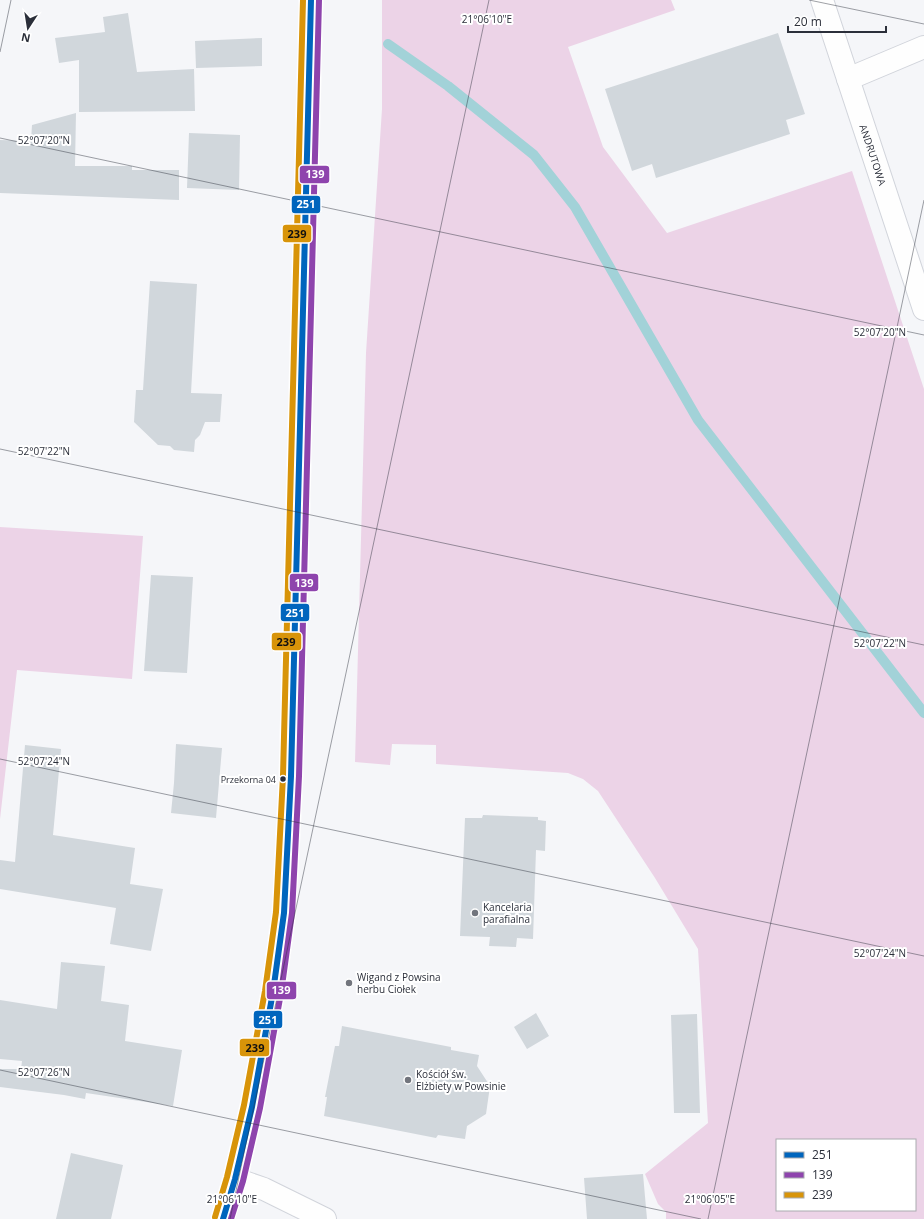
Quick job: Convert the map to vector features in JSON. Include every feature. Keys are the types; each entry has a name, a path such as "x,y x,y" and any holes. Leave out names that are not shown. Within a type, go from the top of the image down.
{"street":[{"path":"223,1219 235,1179 252,1107 273,992 284,913 291,776 311,0"},
{"name":"ANDRUTOWA","path":"822,0 924,309"},
{"path":"848,79 924,46"},
{"path":"235,1179 264,1189 325,1219"}],"shaded area":[{"path":"382,0 671,0 675,10 568,47 603,147 667,233 852,171 924,389 924,1219 666,1219 666,1212 658,1204 645,1174 708,1123 698,949 655,878 598,791 583,779 568,773 436,764 436,745 392,744 390,765 355,762 366,353 382,109"},
{"path":"0,527 143,536 132,679 17,670 0,819"}],"building":[{"path":"128,13 137,72 194,69 195,111 79,112 79,60 59,63 55,38 105,32 103,17"},
{"path":"778,33 805,114 786,120 790,134 656,178 652,164 632,171 605,89"},
{"path":"262,38 262,66 196,68 195,41"},
{"path":"76,113 75,166 132,166 132,170 179,170 179,200 0,193 0,140 31,141 32,125"},
{"path":"189,133 240,135 239,190 187,188"},
{"path":"150,281 197,284 191,393 222,394 220,422 205,422 200,435 195,440 194,452 174,450 170,446 158,445 134,422 136,390 143,390"},
{"path":"151,575 193,577 187,673 144,671"},
{"path":"176,744 222,748 216,818 171,813"},
{"path":"25,745 61,749 53,835 135,848 130,884 163,889 151,951 110,944 116,908 0,889 0,860 15,862"},
{"path":"483,815 538,817 538,820 546,821 545,851 536,850 533,939 517,938 516,947 489,946 490,937 460,936 465,818 482,818"},
{"path":"61,962 105,966 101,1001 129,1005 125,1041 182,1050 173,1106 86,1093 85,1099 0,1087 0,1069 21,1069 22,1061 0,1059 0,1000 57,1009"},
{"path":"536,1013 549,1036 527,1049 514,1027"},
{"path":"697,1014 700,1113 674,1113 671,1015"},
{"name":"Kościół św. Elżbiety w Powsinie","path":"342,1026 451,1047 451,1050 479,1055 477,1066 490,1086 486,1114 467,1126 465,1139 438,1135 436,1138 324,1116 327,1097 325,1097 335,1046 339,1046"},
{"path":"71,1153 123,1165 111,1219 56,1219"},
{"path":"643,1174 647,1219 587,1219 584,1178"}],"waterway":[{"path":"388,44 448,86 534,155 575,207 698,420 924,713"}],"transit line":[{"name":"239","path":"215,1217 227,1177 244,1105 265,991 276,912 283,776 303,0"},
{"name":"251","path":"223,1219 235,1179 252,1107 273,992 284,913 291,776 311,0"},
{"name":"139","path":"231,1219 243,1181 260,1108 281,993 292,913 299,776 319,0"}],"place":[{"name":"Przekorna 04","path":"283,779"},
{"name":"Kancelaria parafialna","path":"475,913"},
{"name":"Wigand z Powsina herbu Ciołek","path":"349,983"},
{"name":"Kościół św. Elżbiety w Powsinie","path":"408,1080"}]}
